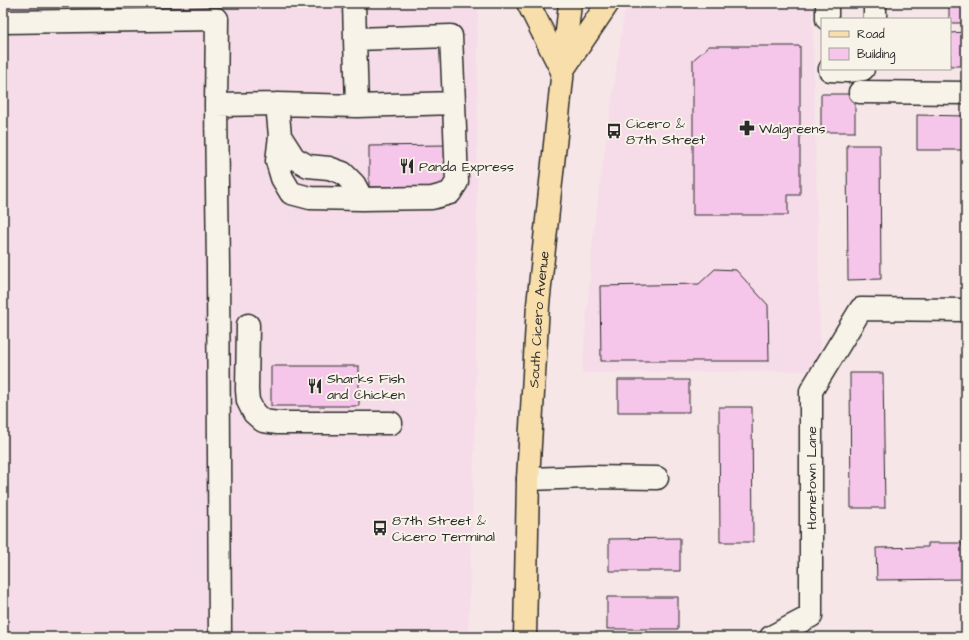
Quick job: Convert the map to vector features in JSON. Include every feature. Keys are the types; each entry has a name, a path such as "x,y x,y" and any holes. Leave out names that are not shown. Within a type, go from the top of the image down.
{"main road":[{"path":"528,3 562,71 608,3"},
{"name":"South Cicero Avenue","path":"525,637 528,479 538,305 570,3"}],"street":[{"path":"354,3 357,106"},
{"path":"827,3 827,18"},
{"path":"875,3 875,18"},
{"path":"3,22 217,19 216,105 220,637"},
{"path":"277,104 280,136 277,161 282,178 291,193 310,198 362,199 432,198 450,194 457,182 451,36 355,39"},
{"path":"830,70 854,70"},
{"path":"860,92 966,93"},
{"path":"216,105 277,104 357,106 454,102"},
{"path":"280,136 294,158 308,166 329,168 343,173 354,184 362,199"},
{"name":"Hometown Lane","path":"771,637 811,616 812,391 861,309 966,310"},
{"path":"248,325 248,401 254,413 263,421 278,423 391,423"},
{"path":"528,479 589,477 657,478"}],"shaded area":[{"path":"3,3 478,3 476,398 468,637 3,637"},
{"path":"629,3 812,3 821,371 582,373 594,225 624,15"}],"building":[{"path":"949,3 966,3 966,23 951,23 951,18 949,18"},
{"path":"966,32 966,66 951,66 951,33"},
{"name":"Walgreens","path":"709,46 800,46 800,195 788,195 788,215 693,215 693,60"},
{"path":"821,94 855,94 855,132 821,132"},
{"path":"917,115 966,116 966,150 917,150"},
{"name":"Panda Express","path":"446,145 446,187 369,187 369,146"},
{"path":"847,145 880,145 881,279 848,280"},
{"path":"715,269 736,270 768,305 769,361 601,361 600,286 699,284"},
{"name":"Sharks Fish and Chicken","path":"271,366 359,366 359,406 271,406"},
{"path":"850,373 883,373 885,508 851,508"},
{"path":"618,380 689,380 689,412 618,412"},
{"path":"719,407 752,407 753,542 720,542"},
{"path":"680,538 680,571 609,571 609,539"},
{"path":"928,543 962,543 962,546 966,546 966,579 877,580 876,548 928,547"},
{"path":"607,597 678,597 678,629 607,629"}],"place":[{"name":"Walgreens","path":"747,128"},
{"name":"Cicero & 87th Street","path":"614,131"},
{"name":"Panda Express","path":"407,166"},
{"name":"Sharks Fish and Chicken","path":"315,386"},
{"name":"87th Street & Cicero Terminal","path":"380,528"}]}
